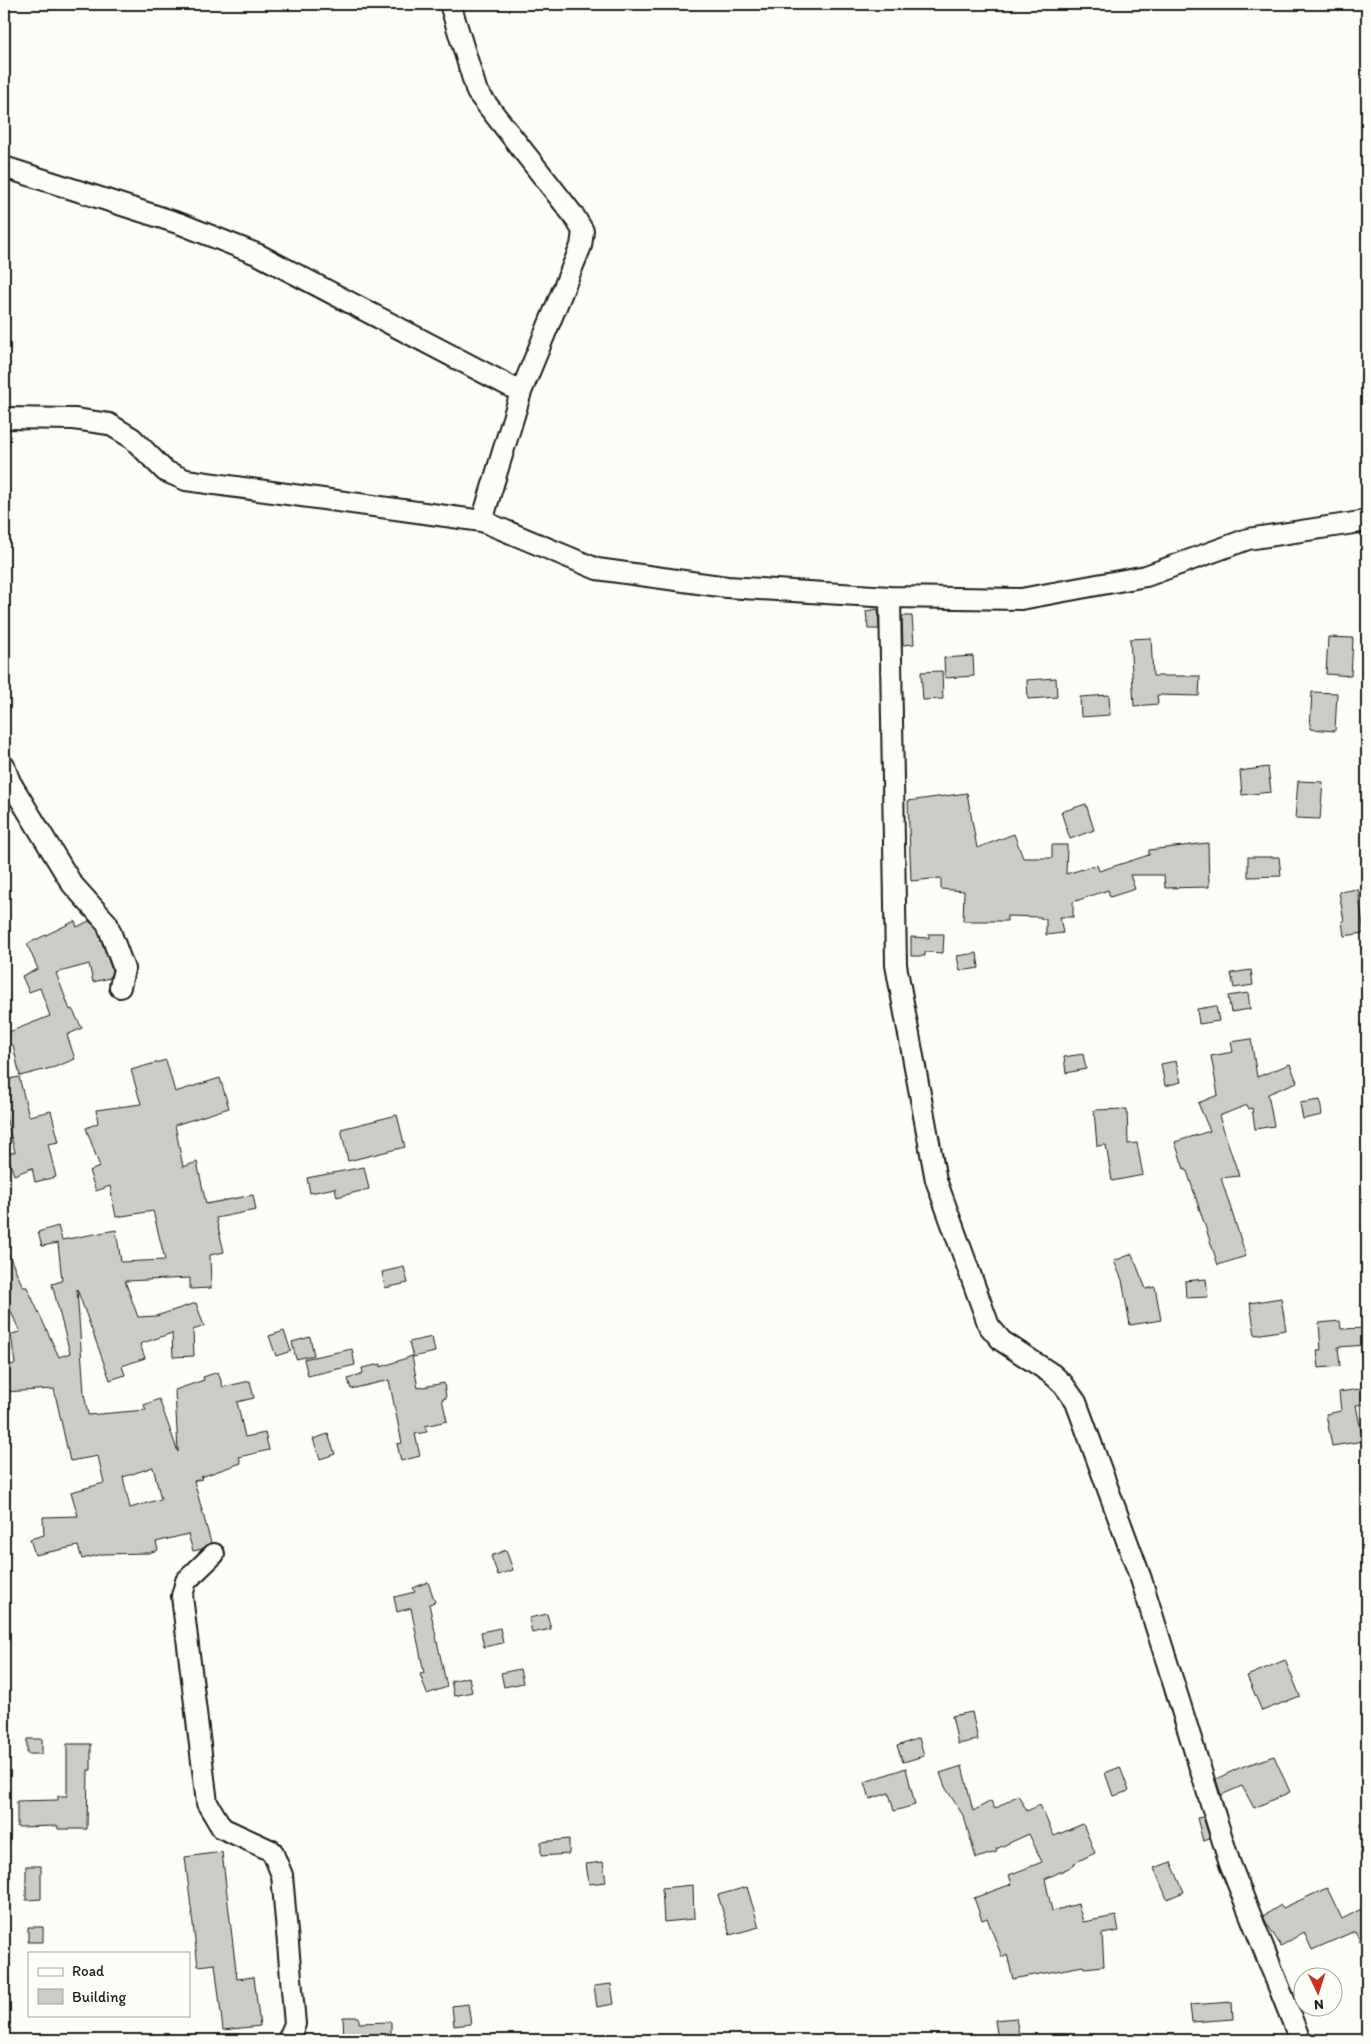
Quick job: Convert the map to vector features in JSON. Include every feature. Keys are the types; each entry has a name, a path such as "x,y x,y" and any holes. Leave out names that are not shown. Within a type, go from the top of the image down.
{"street":[{"path":"450,4 477,92 574,216 583,231 581,246 521,392 482,521"},
{"path":"4,167 181,224 259,255 521,392"},
{"path":"4,418 74,419 109,424 132,438 165,471 186,480 482,521 597,569 727,587 890,597 1021,599 1146,576 1248,538 1367,521"},
{"path":"890,597 896,965 936,1180 989,1326 1002,1341 1052,1374 1063,1384 1076,1402 1141,1579 1230,1864 1300,2040"},
{"path":"4,766 10,782 72,884 107,923 124,969 120,987"},
{"path":"214,1554 186,1581 182,1596 207,1803 222,1828 272,1851 282,1875 295,2024 288,2040"}],"building":[{"path":"878,609 879,629 868,629 866,611"},
{"path":"902,616 912,616 914,644 903,645"},
{"path":"1328,637 1353,638 1351,676 1326,674"},
{"path":"1151,638 1153,676 1200,676 1199,696 1157,695 1158,704 1134,706 1130,639"},
{"path":"973,656 974,676 945,678 944,658"},
{"path":"942,671 943,699 923,700 921,672"},
{"path":"1056,678 1057,697 1028,699 1027,680"},
{"path":"1312,692 1337,693 1335,731 1310,729"},
{"path":"1109,695 1110,715 1081,717 1080,697"},
{"path":"1268,767 1271,792 1242,795 1240,771"},
{"path":"1298,781 1323,782 1320,819 1295,818"},
{"path":"967,793 977,848 1014,834 1023,858 1052,858 1052,845 1067,845 1066,874 1097,865 1099,871 1149,855 1149,850 1208,843 1209,887 1165,888 1164,875 1130,875 1135,889 1110,897 1108,890 1073,902 1073,917 1060,917 1063,933 1046,935 1046,919 1041,919 1041,917 1007,916 1007,921 963,921 964,891 941,889 941,878 911,881 908,801"},
{"path":"1086,804 1094,830 1070,839 1061,812"},
{"path":"1248,857 1279,857 1281,876 1248,877"},
{"path":"1358,889 1364,933 1344,936 1342,921 1344,921 1339,892"},
{"path":"75,921 77,927 89,921 97,929 112,970 110,978 93,982 89,964 56,973 70,1010 72,1009 82,1028 67,1035 75,1059 55,1067 20,1076 13,1045 4,1045 4,1034 50,1016 40,988 29,992 22,976 38,969 27,944"},
{"path":"929,934 944,934 943,953 925,952 925,956 911,956 911,937 929,938"},
{"path":"977,953 979,968 960,971 957,956"},
{"path":"1251,970 1253,985 1234,988 1231,973"},
{"path":"1248,993 1250,1009 1231,1012 1228,996"},
{"path":"1216,1006 1219,1021 1199,1024 1197,1009"},
{"path":"1251,1039 1257,1077 1290,1064 1297,1082 1268,1094 1274,1126 1255,1129 1252,1108 1249,1109 1247,1105 1219,1116 1239,1176 1221,1178 1246,1256 1218,1265 1186,1168 1184,1169 1175,1142 1210,1131 1198,1103 1218,1095 1211,1056 1233,1052 1231,1042"},
{"path":"1083,1054 1086,1069 1066,1073 1064,1057"},
{"path":"166,1060 175,1092 220,1078 229,1108 175,1125 183,1167 197,1162 206,1204 253,1195 256,1210 216,1218 224,1252 210,1255 211,1288 190,1289 190,1278 125,1281 138,1317 156,1316 196,1303 204,1326 193,1330 194,1356 173,1357 172,1333 140,1344 145,1358 122,1366 125,1375 110,1380 77,1289 84,1393 88,1415 146,1410 144,1405 159,1399 178,1452 175,1390 204,1380 203,1377 218,1372 223,1387 250,1381 254,1398 237,1402 245,1437 265,1433 269,1450 239,1457 241,1463 194,1481 211,1543 202,1549 193,1551 188,1534 156,1542 158,1550 148,1553 103,1554 82,1559 78,1546 35,1555 30,1539 44,1535 43,1517 78,1516 71,1492 104,1483 98,1456 70,1461 54,1389 4,1392 4,1366 15,1364 11,1334 20,1332 4,1296 4,1244 23,1287 27,1287 59,1357 70,1353 52,1284 62,1281 58,1243 42,1246 38,1232 58,1226 62,1240 116,1230 121,1262 165,1260 153,1211 116,1217 110,1186 96,1191 89,1171 100,1167 86,1128 98,1123 96,1110 141,1104 131,1070","holes":["153,1467 161,1499 130,1508 123,1477"]},
{"path":"1176,1061 1181,1082 1165,1086 1161,1064"},
{"path":"19,1077 29,1116 51,1111 59,1142 48,1144 56,1177 35,1182 32,1168 14,1175 7,1154 15,1152 4,1110 4,1080"},
{"path":"1320,1100 1322,1115 1303,1119 1300,1103"},
{"path":"1127,1109 1128,1144 1137,1143 1143,1175 1112,1181 1106,1145 1097,1146 1094,1110"},
{"path":"397,1115 405,1147 348,1161 341,1129"},
{"path":"364,1167 369,1189 337,1197 335,1188 310,1193 307,1178"},
{"path":"1132,1254 1146,1289 1155,1287 1161,1320 1130,1325 1122,1280 1114,1261"},
{"path":"404,1267 408,1283 385,1288 382,1272"},
{"path":"1206,1279 1208,1297 1186,1298 1185,1281"},
{"path":"1281,1298 1286,1330 1255,1335 1250,1303"},
{"path":"1340,1321 1341,1329 1367,1328 1367,1345 1338,1347 1340,1366 1319,1368 1317,1350 1321,1350 1319,1323"},
{"path":"284,1331 291,1351 276,1356 269,1336"},
{"path":"310,1337 314,1355 296,1359 292,1342"},
{"path":"432,1337 435,1352 413,1357 409,1342"},
{"path":"352,1349 355,1365 308,1376 304,1359"},
{"path":"412,1356 418,1388 444,1383 446,1398 442,1399 447,1421 425,1426 427,1432 415,1434 420,1456 401,1461 397,1444 402,1443 389,1380 351,1389 348,1379 363,1373 362,1368 381,1364 381,1367"},
{"path":"1366,1388 1367,1404 1356,1405 1363,1441 1332,1446 1326,1414 1341,1411 1339,1392"},
{"path":"328,1434 335,1454 320,1459 313,1439"},
{"path":"506,1550 513,1570 498,1575 491,1556"},
{"path":"428,1582 435,1602 429,1604 447,1687 427,1694 420,1674 424,1673 411,1608 397,1612 394,1597 415,1592 413,1588"},
{"path":"547,1614 551,1629 532,1633 529,1618"},
{"path":"500,1628 503,1643 484,1647 481,1632"},
{"path":"1285,1660 1300,1696 1262,1711 1247,1676"},
{"path":"520,1669 523,1683 504,1687 501,1673"},
{"path":"469,1677 472,1692 454,1696 451,1681"},
{"path":"972,1712 978,1740 958,1744 952,1716"},
{"path":"919,1738 924,1756 903,1762 897,1746"},
{"path":"27,1739 42,1739 42,1754 27,1754"},
{"path":"67,1744 91,1744 91,1770 88,1770 87,1829 58,1829 58,1826 17,1827 17,1801 58,1800 58,1796 67,1796"},
{"path":"1274,1756 1290,1792 1254,1808 1242,1786 1221,1795 1216,1779 1239,1768"},
{"path":"962,1766 973,1811 991,1801 995,1809 1018,1795 1027,1811 1040,1805 1054,1836 1083,1824 1095,1853 1045,1879 1052,1911 1078,1904 1083,1922 1116,1916 1119,1931 1102,1934 1104,1966 1084,1968 1083,1966 1013,1979 1007,1954 1002,1957 987,1918 982,1920 974,1898 1012,1884 1009,1875 1042,1862 1029,1834 996,1849 997,1852 976,1858 964,1817 945,1787 940,1773"},
{"path":"1120,1767 1129,1791 1113,1796 1105,1773"},
{"path":"906,1768 915,1805 894,1811 889,1793 870,1799 865,1782"},
{"path":"1203,1817 1210,1839 1203,1841 1197,1818"},
{"path":"569,1839 569,1854 541,1856 541,1842"},
{"path":"222,1852 237,1979 254,1977 260,2026 223,2030 215,1964 198,1966 185,1857"},
{"path":"603,1862 606,1882 589,1884 586,1864"},
{"path":"1171,1862 1184,1892 1167,1899 1154,1868"},
{"path":"26,1866 41,1866 41,1899 26,1900"},
{"path":"693,1885 694,1919 664,1922 662,1888"},
{"path":"747,1887 759,1927 730,1935 718,1895"},
{"path":"1327,1888 1342,1919 1367,1906 1367,1956 1355,1931 1312,1950 1304,1932 1281,1946 1267,1924 1263,1916 1281,1905 1283,1908"},
{"path":"28,1927 43,1927 43,1942 28,1942"},
{"path":"611,1984 614,2004 597,2007 594,1986"},
{"path":"1232,2002 1233,2019 1192,2022 1190,2005"},
{"path":"468,2004 471,2024 454,2026 452,2006"},
{"path":"343,2017 359,2017 359,2023 391,2022 391,2040 344,2040"},
{"path":"1016,2018 1020,2040 998,2040 995,2020"}]}
